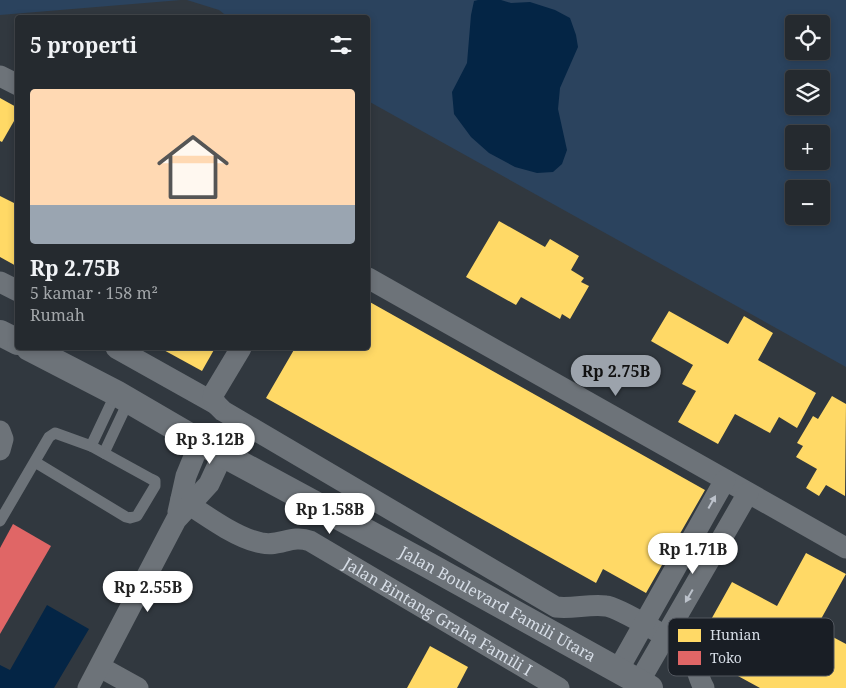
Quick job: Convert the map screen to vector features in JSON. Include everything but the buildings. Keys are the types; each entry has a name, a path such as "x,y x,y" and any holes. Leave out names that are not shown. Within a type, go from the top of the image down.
{"street":[{"path":"0,76 15,84"},
{"path":"370,279 846,548"},
{"path":"0,282 15,290"},
{"path":"0,332 15,340"},
{"name":"Jalan Boulevard Famili Utara","path":"33,350 123,397 200,442 636,680"},
{"path":"120,350 216,404 232,416 556,607 605,606 644,624 666,637"},
{"path":"216,404 214,393 240,350"},
{"path":"0,431 3,439 0,450"},
{"path":"88,688 182,508 186,476 200,442"},
{"path":"182,508 209,484 223,454"},
{"path":"636,680 644,624 725,480"},
{"path":"677,618 748,493"},
{"name":"Jalan Bintang Graha Famili I","path":"182,508 245,538 260,543 273,545 294,538 310,541 560,688"},
{"path":"636,680 668,633"},
{"path":"100,667 138,688"},
{"path":"699,676 704,688"}],"lane":[{"path":"91,446 123,397"},
{"path":"104,453 123,397"},
{"path":"0,521 49,437 55,433 91,446 155,481 155,486 138,516 130,518 35,462"}],"shaded area":[{"path":"0,0 181,0 0,15"},
{"path":"187,0 846,0 846,367 370,102 370,15 225,15 219,10"},
{"path":"501,0 511,3 530,2 555,10 570,18 578,47 560,88 558,109 567,150 562,164 553,172 537,173 515,167 489,153 471,137 454,114 452,92 467,63 471,15 474,1"},
{"path":"47,605 89,629 54,688 0,688 0,665 10,670"}]}
